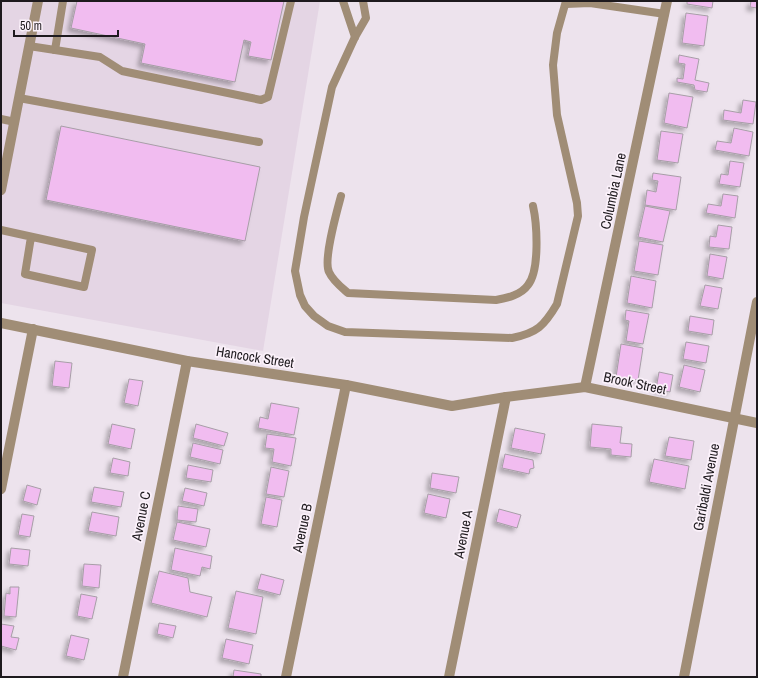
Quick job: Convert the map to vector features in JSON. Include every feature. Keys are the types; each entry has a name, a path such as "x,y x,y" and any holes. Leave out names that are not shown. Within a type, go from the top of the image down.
{"street":[{"path":"1,190 5,150 15,122 38,1"},
{"name":"Columbia Lane","path":"585,387 667,1"},
{"name":"Garibaldi Avenue","path":"684,677 757,302"},
{"name":"Hancock Street","path":"1,323 186,361 346,385 452,406 506,397"},
{"path":"1,489 33,329"},
{"name":"Avenue C","path":"123,677 186,361"},
{"name":"Avenue B","path":"286,677 346,385"},
{"name":"Brook Street","path":"506,397 585,387 757,423"},
{"name":"Avenue A","path":"449,677 506,397"}],"lane":[{"path":"55,50 63,1"},
{"path":"30,46 100,57 122,71 261,100 268,97 291,1"},
{"path":"343,1 355,36"},
{"path":"364,1 366,18 355,36 332,87 304,216 295,271 300,295 305,306 314,316 328,326 345,332 512,338 533,333 540,328 550,316 557,304 578,216 578,203 557,115 553,65 557,33 566,3 590,3 665,14"},
{"path":"19,98 259,142"},
{"path":"1,119 15,122"},
{"path":"341,196 327,256 328,271 334,281 348,293 496,300 515,296 528,285 534,272 536,222 533,206"},
{"path":"1,230 92,250 84,287 24,274 31,237"}],"shaded area":[{"path":"1,1 320,1 263,351 1,303"}],"building":[{"path":"77,1 284,1 271,60 248,56 251,42 244,40 235,82 141,63 145,44 71,28"},
{"path":"687,1 713,1 712,8 687,4"},
{"path":"751,1 757,1 757,8 750,7"},
{"path":"686,13 708,16 704,46 682,43"},
{"path":"679,55 699,59 695,80 709,83 707,92 695,90 694,85 677,82 677,78 683,79 685,64 678,63"},
{"path":"669,93 693,97 687,128 664,123"},
{"path":"743,100 756,102 753,124 723,120 724,110 741,113"},
{"path":"61,126 260,167 245,241 46,200"},
{"path":"734,128 753,132 749,156 715,150 717,141 731,143"},
{"path":"661,131 683,134 678,163 657,160"},
{"path":"730,161 744,163 740,187 719,184 721,174 728,175"},
{"path":"653,173 681,177 676,210 645,205 647,190 656,192 658,181 652,180"},
{"path":"723,194 738,196 735,218 706,213 708,204 721,206"},
{"path":"645,206 670,211 663,242 638,237"},
{"path":"718,225 732,227 729,249 709,247 710,236 716,237"},
{"path":"639,241 663,245 658,275 634,271"},
{"path":"710,254 727,257 723,279 707,276"},
{"path":"631,276 656,281 652,308 627,303"},
{"path":"705,285 722,288 718,309 700,306"},
{"path":"626,310 649,314 643,344 626,341 629,321 625,320"},
{"path":"690,316 714,320 712,335 688,331"},
{"path":"686,342 709,346 706,363 683,359"},
{"path":"621,344 643,348 638,380 616,377"},
{"path":"55,361 72,363 69,388 52,386"},
{"path":"684,365 705,370 700,392 679,387"},
{"path":"659,372 673,375 670,392 656,389"},
{"path":"129,379 143,381 138,406 124,403"},
{"path":"271,403 299,408 294,435 258,428 260,417 268,419"},
{"path":"112,424 135,429 131,449 108,444"},
{"path":"196,424 228,433 224,446 193,438"},
{"path":"592,424 622,427 620,443 632,444 631,457 611,455 611,449 590,447"},
{"path":"515,428 545,434 541,454 511,448"},
{"path":"267,434 296,438 291,466 272,462 274,449 265,448"},
{"path":"669,437 694,441 691,460 665,456"},
{"path":"193,443 223,450 220,464 190,457"},
{"path":"505,454 533,460 534,468 530,469 529,474 502,468"},
{"path":"113,458 130,462 128,476 110,473"},
{"path":"654,459 689,466 685,489 649,482"},
{"path":"188,465 213,470 211,482 186,478"},
{"path":"271,467 289,471 284,497 266,494"},
{"path":"432,473 459,477 456,493 430,488"},
{"path":"27,485 41,489 37,505 23,501"},
{"path":"94,487 124,492 121,507 91,502"},
{"path":"185,488 207,493 204,506 182,501"},
{"path":"428,494 450,499 446,518 424,513"},
{"path":"266,497 282,500 277,527 261,524"},
{"path":"178,506 198,509 196,522 177,520"},
{"path":"499,509 521,515 517,528 496,522"},
{"path":"92,512 119,517 116,536 88,531"},
{"path":"22,514 34,516 30,537 18,535"},
{"path":"177,522 210,529 206,547 173,540"},
{"path":"11,548 30,550 28,566 9,564"},
{"path":"175,548 212,556 210,569 202,567 200,576 171,570"},
{"path":"84,564 101,565 99,588 82,586"},
{"path":"159,571 188,578 190,592 212,597 207,617 151,603"},
{"path":"261,574 284,580 280,595 257,589"},
{"path":"10,587 19,587 16,617 4,616 6,593 10,594"},
{"path":"236,591 263,597 256,634 228,628"},
{"path":"81,594 97,597 92,619 77,616"},
{"path":"159,623 176,626 173,638 157,634"},
{"path":"1,624 14,626 11,637 19,638 16,650 1,646"},
{"path":"71,635 89,639 84,660 66,656"},
{"path":"226,639 253,645 249,664 222,658"},
{"path":"234,670 261,674 261,677 233,677"}]}
